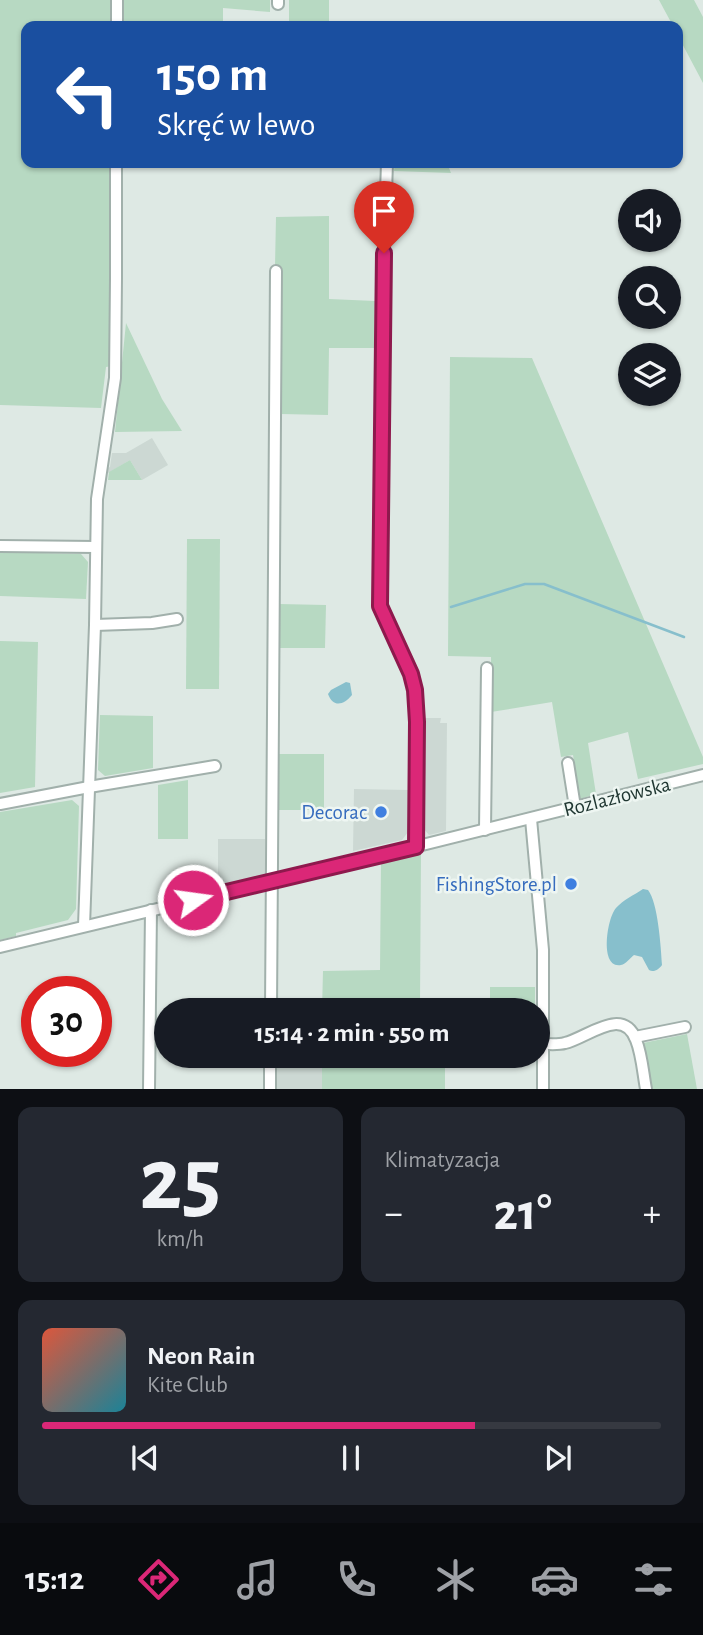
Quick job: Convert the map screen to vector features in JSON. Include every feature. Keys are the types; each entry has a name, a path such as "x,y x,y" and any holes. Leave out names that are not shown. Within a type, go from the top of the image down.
{"street":[{"path":"117,0 117,21"},
{"path":"83,926 98,488 115,378 116,168"},
{"path":"387,168 380,606 411,674 415,690 416,847"},
{"path":"271,998 276,271"},
{"path":"0,546 96,547"},
{"path":"95,625 152,623 177,619"},
{"path":"485,830 487,668"},
{"path":"568,763 575,807"},
{"path":"0,804 215,766"},
{"name":"Rozlazłowska","path":"0,947 703,775"},
{"path":"531,818 543,950 543,998"},
{"path":"149,1089 151,910"},
{"path":"550,1044 566,1043 608,1024 626,1026 635,1037 646,1089"},
{"path":"635,1037 685,1027"},
{"path":"270,1068 270,1089"},
{"path":"543,1068 543,1089"}],"shaded area":[{"path":"152,438 168,465 142,480 130,460 103,476 104,470 110,467 112,453 126,453"},
{"path":"424,718 441,718 440,723 447,723 446,831 429,835 423,828"},
{"path":"354,789 408,790 408,832 402,840 353,851"},
{"path":"218,839 265,839 265,876 218,887"},
{"path":"276,1068 322,1068 322,1089 276,1089"}],"green space":[{"path":"0,0 114,0 114,21 21,21 21,168 113,168 112,366 106,367 101,408 0,405"},
{"path":"122,0 270,0 270,12 223,8 223,21 122,21"},
{"path":"289,0 329,0 329,21 289,21"},
{"path":"659,0 694,0 703,17 703,83 683,45 683,21 670,21"},
{"path":"394,168 449,168 451,173 394,171"},
{"path":"329,216 329,299 375,301 374,348 329,348 328,415 281,414 282,267 275,266 276,217"},
{"path":"126,323 162,399 182,431 115,432"},
{"path":"450,357 532,358 703,757 703,764 638,779 628,732 588,743 596,794 580,799 573,755 561,757 552,702 491,712 491,657 448,656"},
{"path":"130,460 142,480 108,480 109,472"},
{"path":"187,539 220,539 219,689 186,689"},
{"path":"0,552 81,554 88,562 86,599 0,596"},
{"path":"279,604 326,605 325,648 279,648"},
{"path":"0,641 38,642 35,787 0,793"},
{"path":"100,715 153,716 153,768 105,776 98,770"},
{"path":"278,754 324,754 324,810 278,810"},
{"path":"188,780 188,839 158,839 158,785"},
{"path":"72,800 79,806 76,909 68,920 16,933 16,936 0,940 0,812"},
{"path":"421,852 420,998 322,998 323,971 380,970 381,862"},
{"path":"490,987 535,987 535,998 490,998"},
{"path":"687,1034 697,1089 652,1089 643,1043"},
{"path":"322,1068 445,1068 445,1089 322,1089"}],"water":[{"path":"346,682 350,683 352,695 342,703 336,703 328,694"},
{"path":"643,889 648,890 651,896 660,937 662,965 653,971 649,970 642,957 634,955 621,965 614,964 607,951 608,931 613,913 622,903"}],"waterway":[{"path":"451,607 525,584 544,584 684,637"}],"place":[{"name":"Decorac","path":"381,812"},
{"name":"FishingStore.pl","path":"571,884"}],"route":[{"path":"193,900 416,847 415,690 411,674 380,606 384,253"}]}
